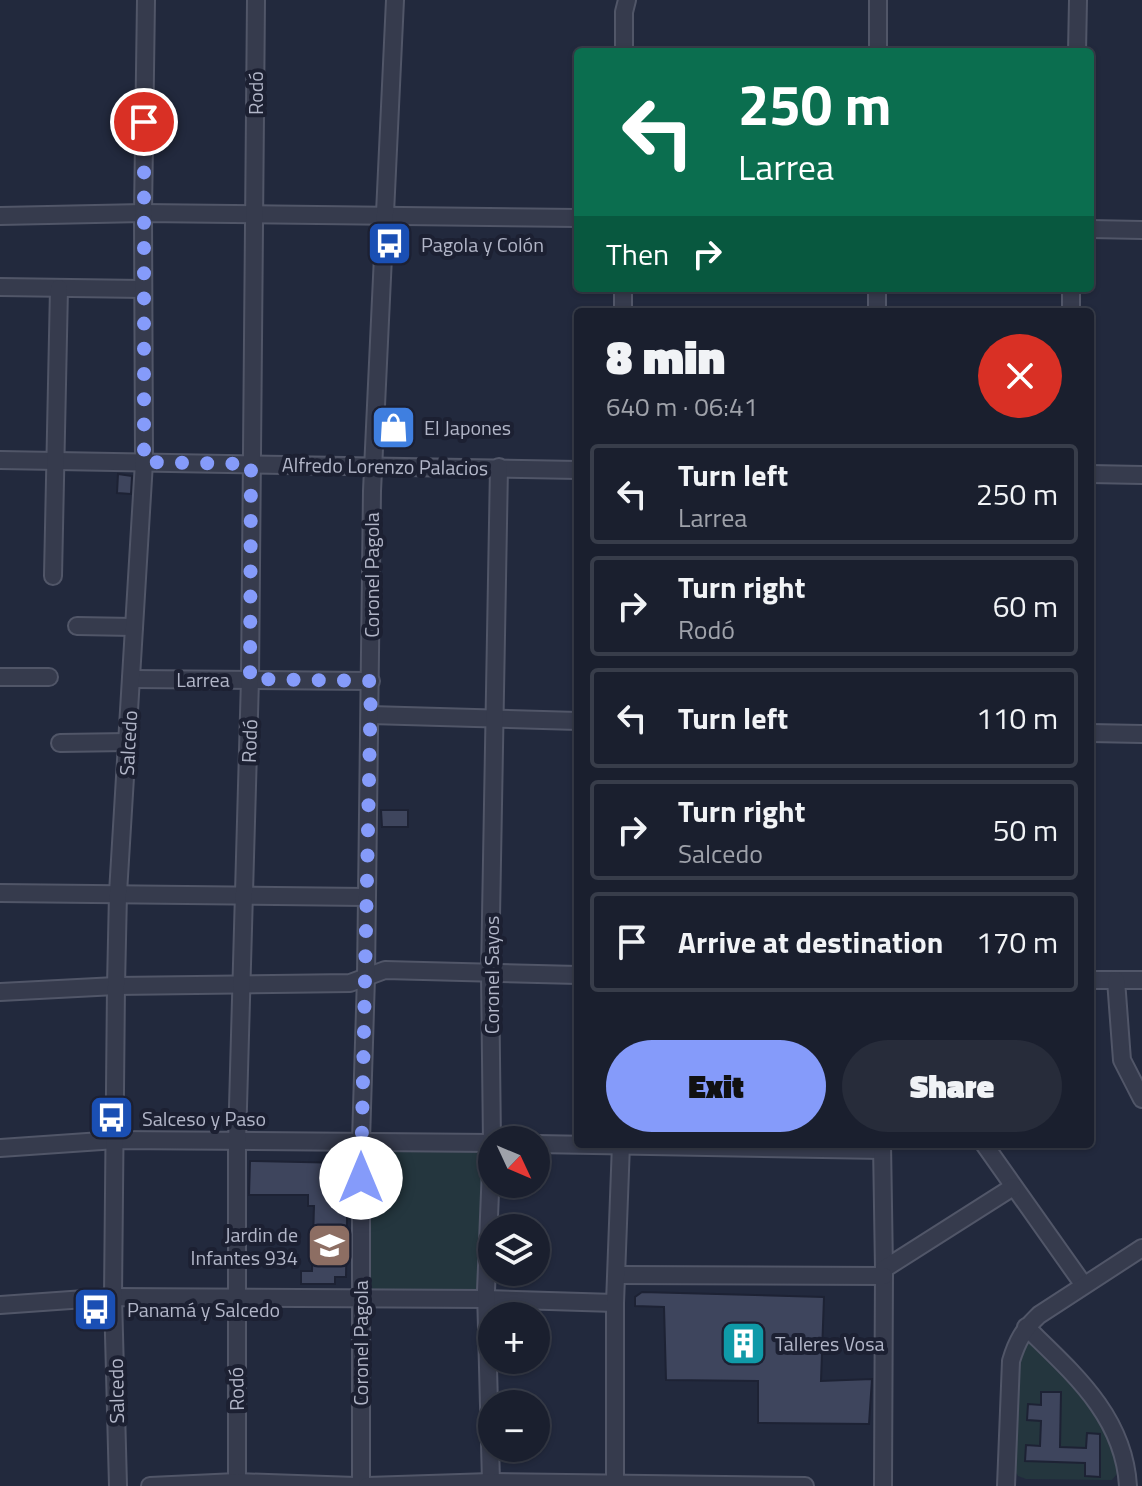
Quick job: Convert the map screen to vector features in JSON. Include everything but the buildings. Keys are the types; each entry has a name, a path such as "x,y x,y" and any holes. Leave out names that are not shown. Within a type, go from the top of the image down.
{"street":[{"name":"Salcedo","path":"118,1486 113,1297 116,986 118,893 144,462 146,0"},
{"name":"Rodó","path":"237,1482 237,1142 250,679 256,0"},
{"name":"Coronel Pagola","path":"361,1486 361,1141 371,681 372,465 395,0"},
{"path":"624,48 627,0"},
{"path":"878,0 878,48"},
{"path":"1077,48 1078,0"},
{"path":"0,216 143,213 574,218"},
{"path":"1094,229 1142,230"},
{"path":"0,287 143,289"},
{"path":"53,576 59,288"},
{"name":"Alfredo Lorenzo Palacios","path":"0,460 574,470"},
{"name":"Coronel Sayos","path":"492,1126 490,973 499,467"},
{"path":"1094,474 1142,475"},
{"path":"77,626 134,627"},
{"path":"0,677 49,677"},
{"name":"Larrea","path":"131,679 371,681"},
{"path":"370,715 574,721"},
{"path":"1094,733 1142,734"},
{"path":"60,743 128,742"},
{"path":"0,893 366,897"},
{"path":"0,992 116,986 350,983 385,970 574,975"},
{"path":"1094,980 1142,980"},
{"path":"1116,980 1122,1060 1142,1099"},
{"path":"0,1148 116,1140 478,1143"},
{"path":"550,1144 574,1144"},
{"path":"615,1485 615,1303 621,1148"},
{"path":"882,1148 883,1486"},
{"path":"987,1148 1083,1284"},
{"path":"617,1275 884,1273 1013,1187"},
{"name":"Coronel Sayos","path":"490,1198 486,1299 491,1482"},
{"path":"1006,1486 1011,1361 1016,1343 1026,1327 1039,1315 1083,1284 1139,1253"},
{"path":"0,1305 113,1297 486,1299 615,1303"},
{"path":"1026,1327 1081,1381 1104,1411 1123,1455 1128,1486"},
{"path":"150,1486 237,1482 361,1486 491,1482 805,1486"}],"shaded area":[{"path":"375,1148 478,1149 478,1198 484,1198 483,1214 478,1214 478,1286 481,1286 481,1295 368,1293 369,1152"},
{"path":"1028,1343 1048,1358 1083,1397 1112,1442 1120,1470 1112,1480 1026,1479 1018,1476 1013,1468 1016,1354","holes":["1041,1392 1060,1392 1060,1447 1086,1448 1087,1433 1100,1434 1100,1449 1092,1449 1100,1476 1085,1476 1085,1463 1056,1462 1056,1450 1040,1449 1039,1462 1025,1461 1026,1445 1040,1446"]}],"place":[{"name":"Pagola y Colón","path":"390,244"},
{"name":"El Japones","path":"393,427"},
{"name":"Salceso y Paso","path":"111,1118"},
{"name":"Jardin de Infantes 934","path":"329,1246"},
{"name":"Panamá y Salcedo","path":"96,1309"},
{"name":"Talleres Vosa","path":"744,1343"}],"route":[{"path":"144,122 144,462 251,464 250,679 371,681 361,1178"}]}
